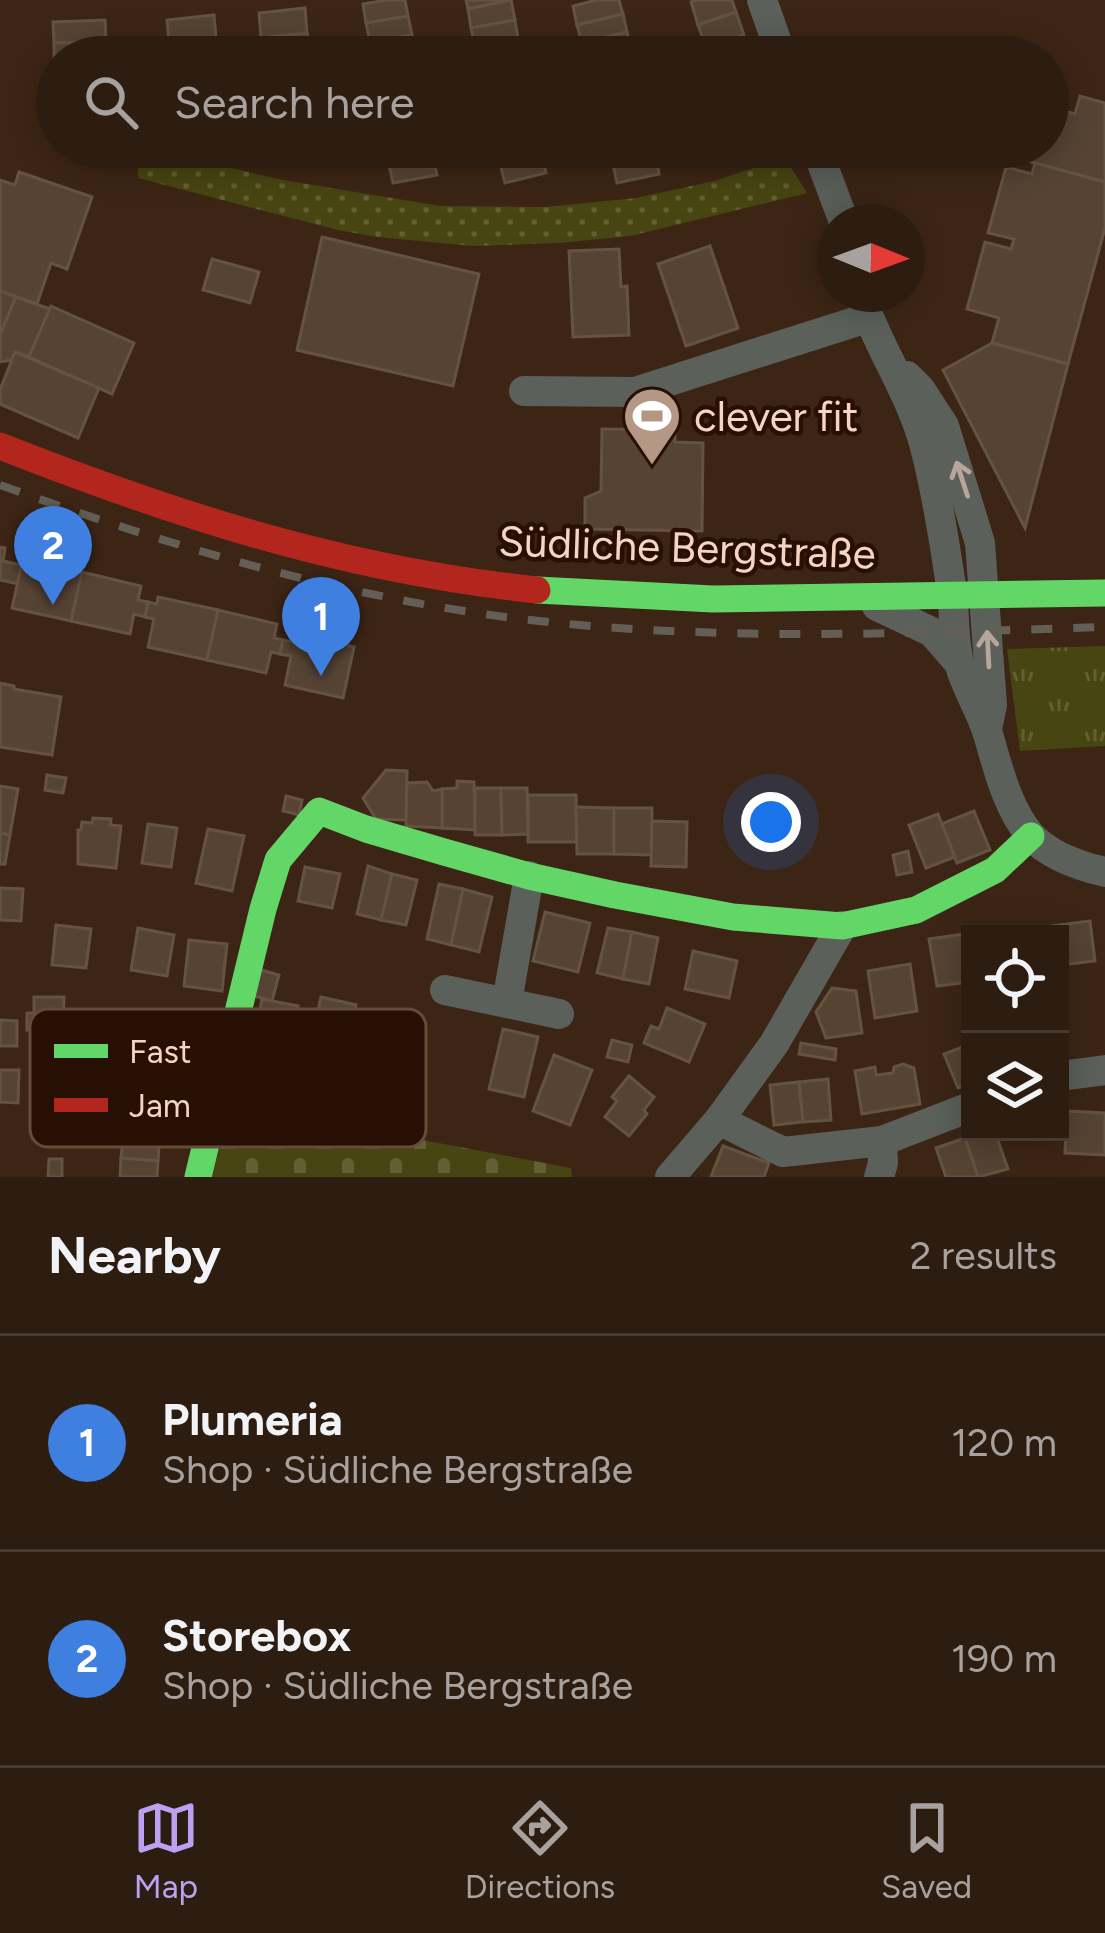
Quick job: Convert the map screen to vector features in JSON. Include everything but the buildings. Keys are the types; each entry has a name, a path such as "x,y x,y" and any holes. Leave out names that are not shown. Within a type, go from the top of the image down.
{"street":[{"path":"762,0 775,36"},
{"path":"824,168 837,204"},
{"path":"524,391 635,392 848,312"},
{"path":"867,312 924,443 952,594 958,663"},
{"path":"890,361 920,388 944,426 980,543 992,705 986,729"},
{"name":"Südliche Bergstraße","path":"0,446 117,493 220,527 331,557 480,584 626,596 729,598 1105,593"},
{"path":"856,596 932,632 958,663 1012,806 1031,836 1056,855 1105,872"},
{"path":"239,1009 278,860 319,811 529,876 734,917 842,926 916,910 995,870 1031,836"},
{"path":"507,1003 529,876"},
{"path":"670,1177 774,1045 842,926"},
{"path":"445,990 559,1014"},
{"path":"1069,1075 1105,1070"},
{"path":"719,1120 783,1152 882,1141 961,1110"},
{"path":"878,1177 882,1141"},
{"path":"198,1177 205,1147"}],"green space":[{"path":"138,168 230,168 440,206 546,207 636,198 754,168 791,168 807,193 630,236 473,246 338,230 138,178"},
{"path":"1105,646 1105,746 1020,751 1007,649"},
{"path":"426,1141 571,1168 572,1177 212,1177 220,1147 426,1147"}],"railway":[{"path":"0,485 261,568 394,599 530,620 746,633 1105,627"}],"traffic: fast":[{"path":"537,590 713,599 1105,593"},
{"path":"239,1009 278,860 319,811 444,852 615,895 733,917 842,926 916,910 995,870 1031,836"},
{"path":"198,1177 205,1147"}],"traffic: jam":[{"path":"0,446 264,537 398,569 537,590"}],"place":[{"name":"clever fit","path":"652,467"},
{"name":"Storebox","path":"53,605"},
{"name":"Plumeria","path":"321,676"}]}
